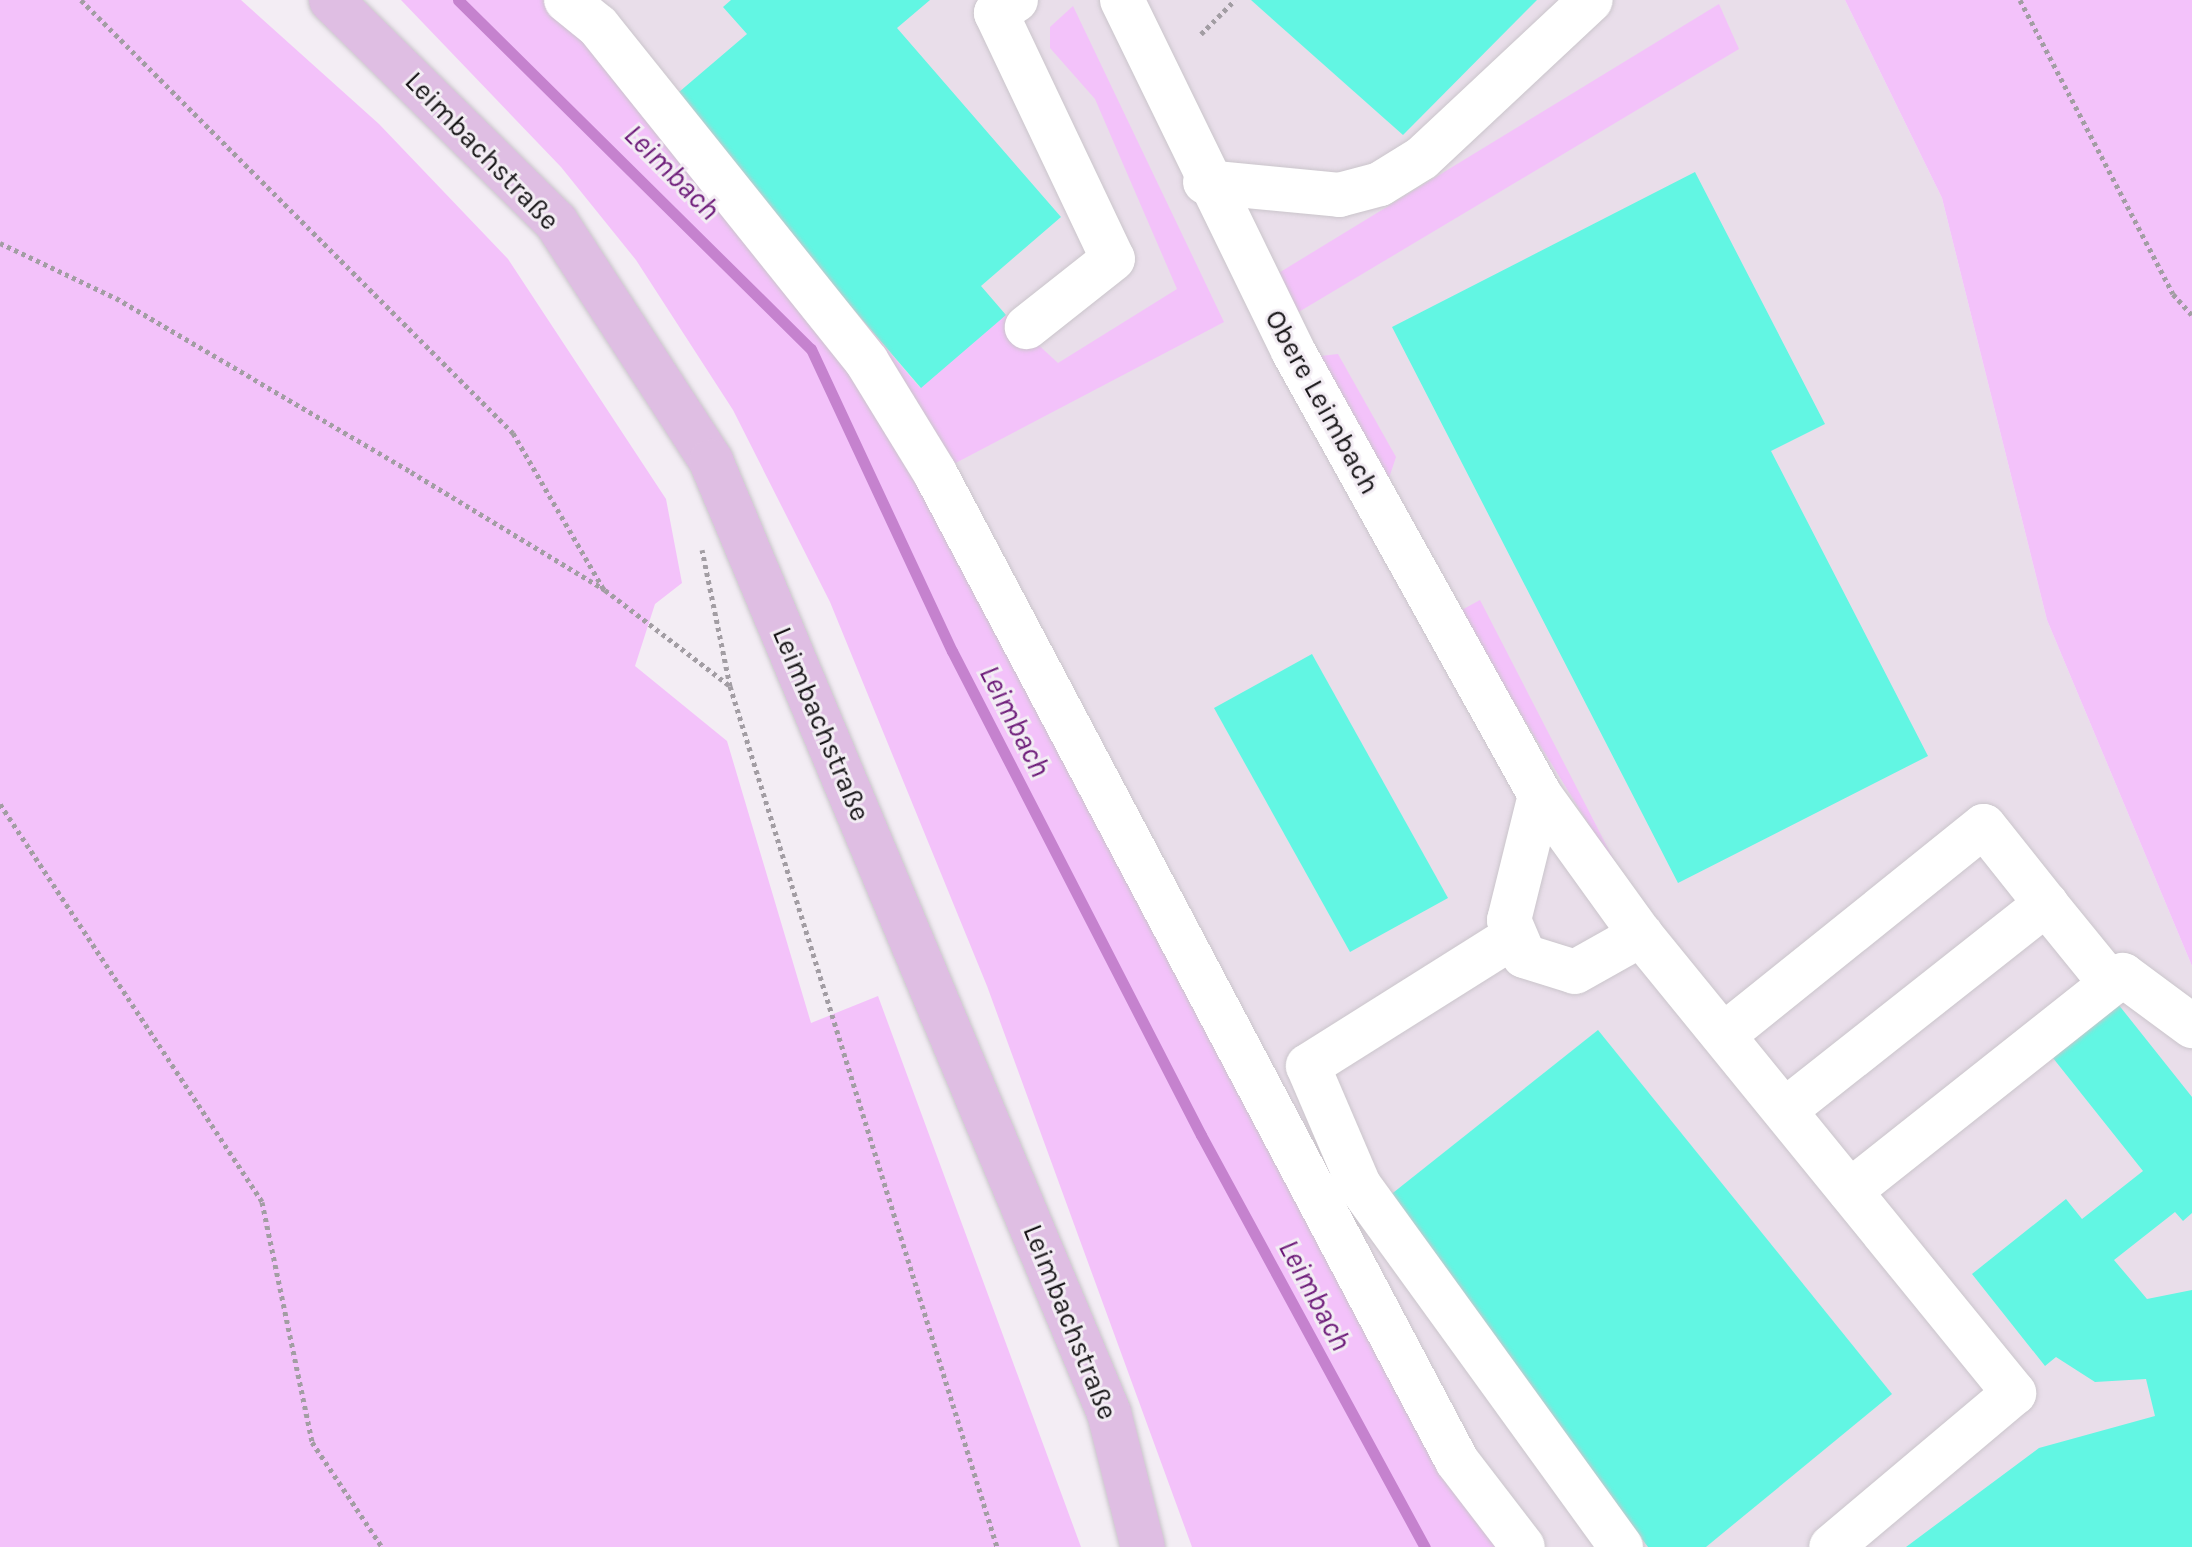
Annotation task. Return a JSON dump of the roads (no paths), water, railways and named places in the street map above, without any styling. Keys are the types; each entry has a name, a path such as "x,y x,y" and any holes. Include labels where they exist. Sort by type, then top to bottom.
{"main road":[{"name":"Leimbachstraße","path":"331,0 556,222 711,461 1109,1413 1143,1547"}],"street":[{"path":"566,0 598,26 875,374 935,473 1457,1461 1523,1547"},
{"path":"1016,0 996,13 1113,259 1027,327"},
{"name":"Obere Leimbach","path":"1122,0 1205,182 1540,795 1641,935 1725,1034 2014,1393 1831,1547"},
{"path":"1205,182 1339,195 1380,184 1422,158 1591,0"},
{"path":"1511,938 1520,859 1540,795"},
{"path":"1725,1034 1984,826 2111,984"},
{"path":"1785,1110 2046,904"},
{"path":"1511,938 1539,966 1575,972 1641,935"},
{"path":"1511,938 1308,1066 1359,1185 1621,1547"},
{"path":"1850,1191 2123,975 2192,1026"}],"waterway":[{"name":"Leimbach","path":"458,0 811,349 952,651 1201,1135 1425,1547"}]}
